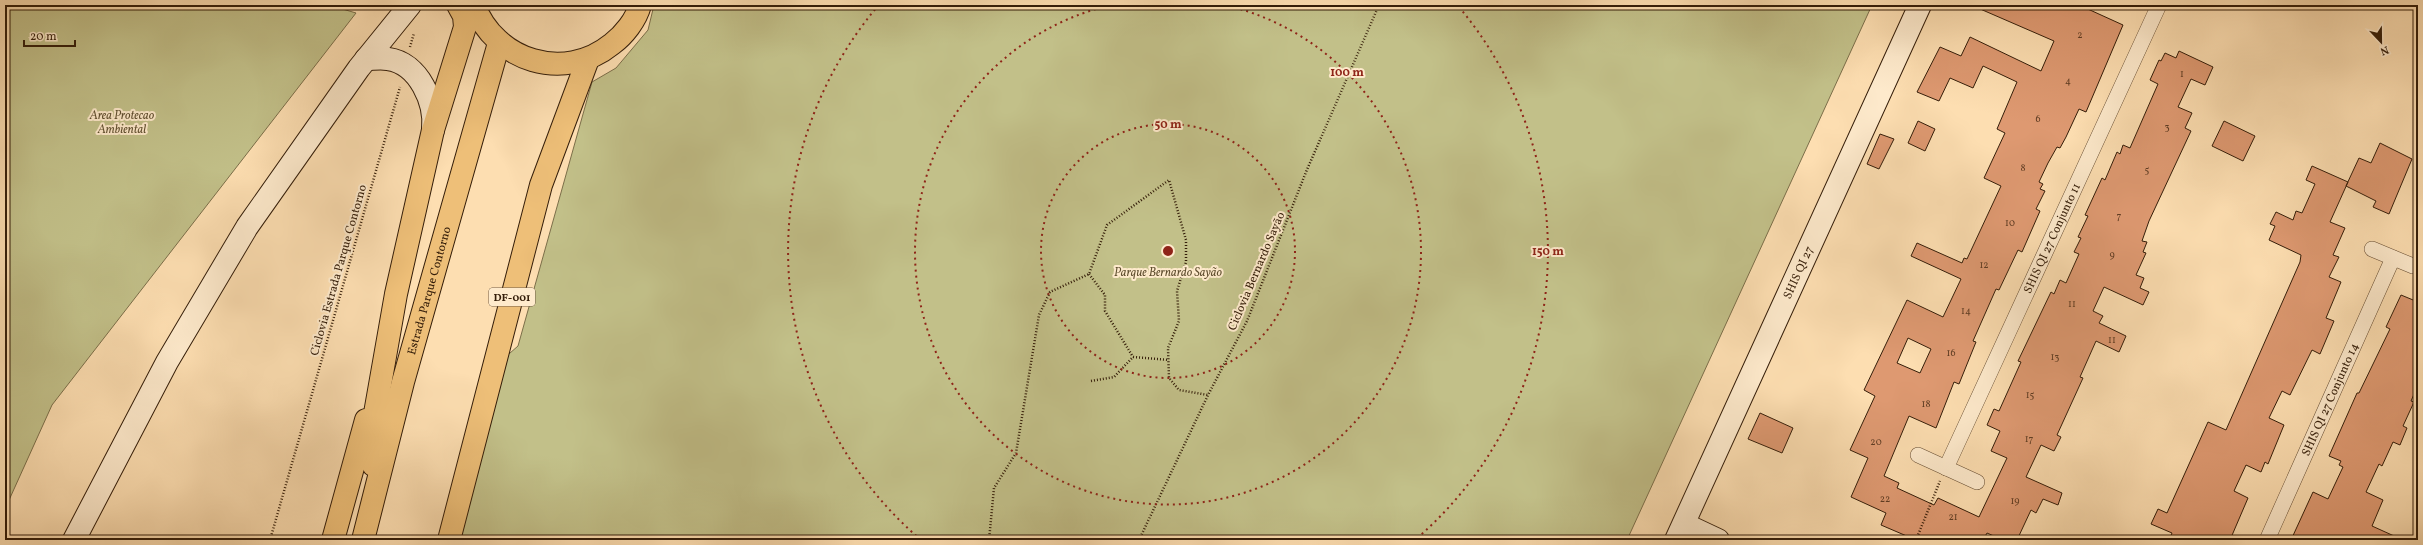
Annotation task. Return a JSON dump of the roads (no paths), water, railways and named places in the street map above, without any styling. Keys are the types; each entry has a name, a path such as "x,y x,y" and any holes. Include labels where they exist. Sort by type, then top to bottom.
{"main road":[{"path":"372,504 374,419 385,352 433,130 465,27 464,16 458,5"},
{"path":"474,5 483,25 499,43 526,59 557,65 588,59 604,51 619,39 630,25 640,5"},
{"name":"Estrada Parque Contorno","path":"363,540 403,382 499,43"},
{"name":"DF-001","path":"449,540 541,185 588,59"},
{"path":"333,540 385,352"}],"street":[{"path":"74,540 167,362 243,234 366,59 410,5"},
{"name":"SHIS QI 27","path":"1680,532 1920,5"},
{"name":"SHIS QI 27 Conjunto 11","path":"1946,468 2156,6"},
{"path":"366,59 389,59 406,67 419,79 430,97 433,130"},
{"path":"2372,249 2413,266"},
{"name":"SHIS QI 27 Conjunto 14","path":"2267,540 2393,258"},
{"path":"1918,455 1977,482"},
{"path":"1680,532 1718,540"}],"park label":[{"name":"Area Protecao Ambiental","path":"122,122"},
{"name":"Parque Bernardo Sayão","path":"1168,272"}]}
